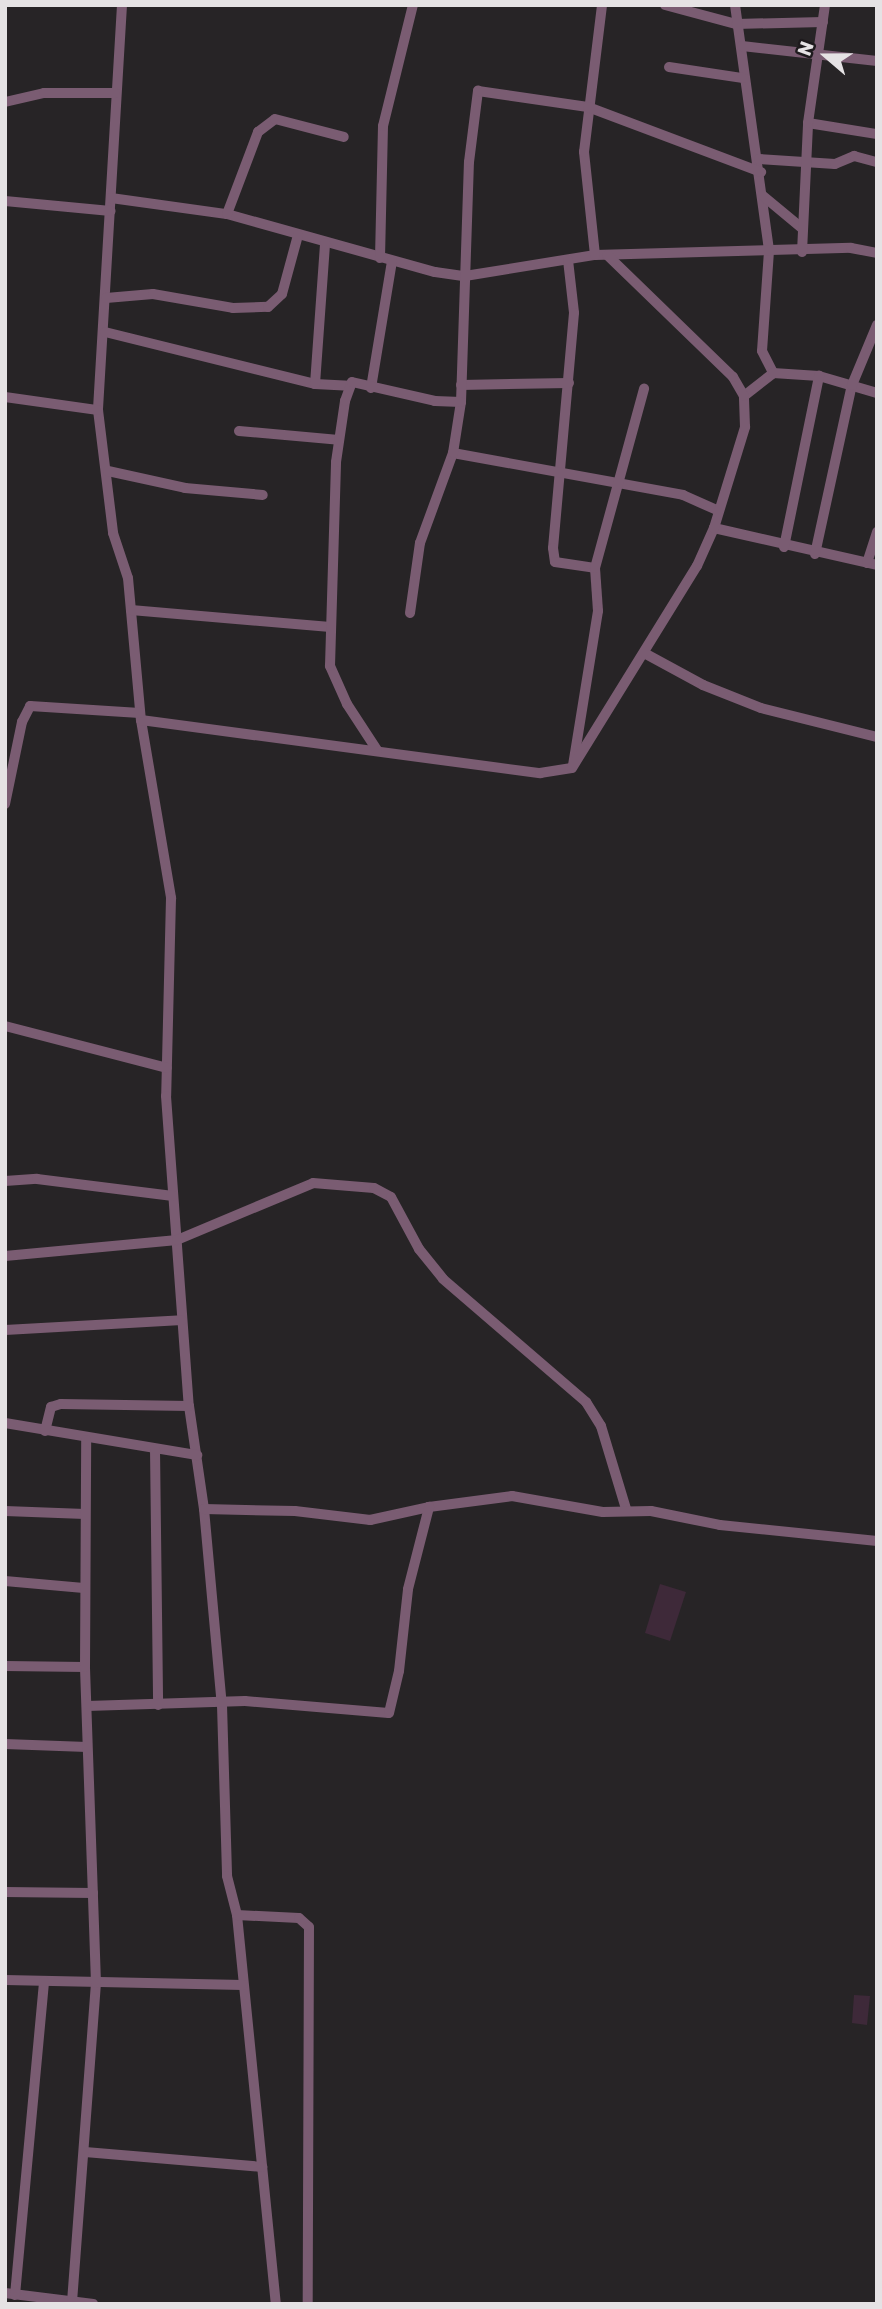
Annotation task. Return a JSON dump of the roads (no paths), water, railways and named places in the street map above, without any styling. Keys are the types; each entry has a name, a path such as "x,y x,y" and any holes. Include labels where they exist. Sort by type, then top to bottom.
{"street":[{"path":"122,5 105,332 97,410 108,471 113,533 128,578 141,716 171,898 167,1068 173,1196 189,1406 204,1509 222,1705 227,1876 237,1915 276,2304"},
{"path":"380,258 383,126 413,5"},
{"path":"594,255 585,193 588,107 602,5"},
{"path":"665,5 736,24 822,22"},
{"path":"735,5 736,24 742,46 743,78 761,172 769,251 761,332 762,351 773,373"},
{"path":"802,252 808,123 825,5"},
{"path":"742,46 816,58 877,61"},
{"path":"669,67 743,78"},
{"path":"410,613 420,543 453,453 461,402 465,276 478,91 588,107 761,172"},
{"path":"5,102 44,93 116,93"},
{"path":"226,214 258,132 275,120 344,137"},
{"path":"808,123 877,134"},
{"path":"759,159 835,164 854,156 876,159"},
{"path":"762,195 803,229"},
{"path":"111,198 226,214 380,258 465,276 594,255 802,252 851,248 877,253"},
{"path":"5,201 111,211"},
{"path":"106,298 153,294 233,307 268,307 282,295 298,235"},
{"path":"315,384 326,243"},
{"path":"5,804 22,722 30,706 141,716 540,773 572,768 646,654 714,528 717,510 745,427 744,396 723,365 607,255"},
{"path":"568,260 574,313 555,562 595,568"},
{"path":"371,388 392,261"},
{"path":"815,554 852,385 877,325"},
{"path":"105,332 315,384 371,388 461,402"},
{"path":"744,396 773,373 819,376 877,393"},
{"path":"784,547 819,376"},
{"path":"461,385 569,383"},
{"path":"349,386 339,440 330,666 337,686 377,750"},
{"path":"572,768 598,611 595,568 644,389"},
{"path":"5,397 97,410"},
{"path":"239,431 339,440"},
{"path":"453,453 682,495 717,510"},
{"path":"108,471 185,488 263,495"},
{"path":"714,528 784,547 872,564 877,532"},
{"path":"131,610 330,627"},
{"path":"646,654 761,708 877,737"},
{"path":"5,1026 167,1068"},
{"path":"5,1181 37,1179 173,1196"},
{"path":"5,1256 177,1240 313,1182 355,1183 391,1197 419,1249 443,1279 586,1402 604,1436 626,1509"},
{"path":"5,1330 183,1320"},
{"path":"45,1431 51,1407 61,1404 189,1406"},
{"path":"5,1423 86,1440 197,1455"},
{"path":"72,2302 96,1983 85,1667 86,1440"},
{"path":"155,1449 158,1705"},
{"path":"204,1509 295,1511 370,1520 429,1507 512,1496 603,1512 626,1509 720,1525 877,1541"},
{"path":"87,1706 222,1705 245,1701 389,1713 399,1671 408,1589 429,1507"},
{"path":"5,1511 85,1514"},
{"path":"5,1581 84,1588"},
{"path":"5,1666 85,1667"},
{"path":"5,1744 87,1747"},
{"path":"5,1892 93,1893"},
{"path":"237,1915 299,1918 309,1927 308,2304"},
{"path":"5,1980 243,1986"},
{"path":"44,1980 10,2294 93,2304"},
{"path":"85,2152 262,2167"}]}
